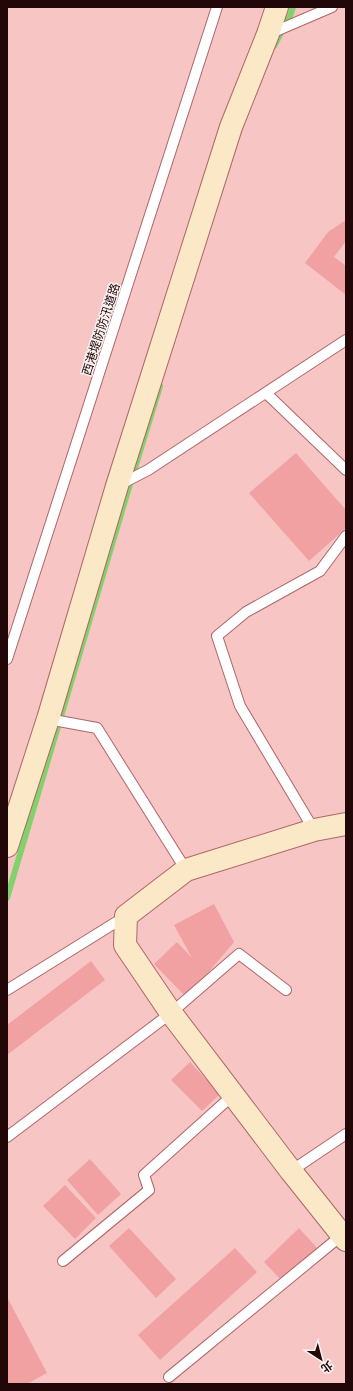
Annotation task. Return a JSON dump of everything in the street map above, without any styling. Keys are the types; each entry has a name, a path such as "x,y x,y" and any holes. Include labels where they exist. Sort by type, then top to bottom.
{"street":[{"path":"7,846 48,719 117,486 231,126 268,34 276,7"},
{"path":"344,1238 171,1013 125,944 126,916 186,870 314,830 346,824"}],"lane":[{"name":"西港堤防防汛道路","path":"7,658 217,7"},
{"path":"268,34 332,7"},
{"path":"117,486 148,470 346,340"},
{"path":"266,393 346,470"},
{"path":"314,830 240,706 216,636 246,612 320,572 346,536"},
{"path":"48,719 97,728 186,870"},
{"path":"7,990 126,916"},
{"path":"7,1137 171,1013 239,954 286,990"},
{"path":"63,1261 149,1190 144,1176 233,1095"},
{"path":"291,1170 346,1134"},
{"path":"170,1377 344,1238"}],"building":[{"path":"346,220 346,241 334,257 346,266 346,295 305,263 328,232"},
{"path":"296,453 346,510 346,528 309,561 249,493"},
{"path":"214,904 234,942 207,974 184,995 154,964 177,942 192,958 174,925"},
{"path":"91,961 105,980 7,1055 7,1025"},
{"path":"190,1062 220,1094 202,1111 171,1080"},
{"path":"90,1159 121,1194 98,1215 67,1180"},
{"path":"65,1185 96,1218 75,1239 43,1206"},
{"path":"129,1228 176,1279 156,1298 109,1246"},
{"path":"299,1228 318,1249 283,1282 264,1262"},
{"path":"235,1248 257,1272 160,1360 138,1335"},
{"path":"7,1297 47,1373 27,1384 7,1384"}],"waterway":[{"path":"274,46 290,16 293,7"},
{"path":"7,898 160,386"}]}
